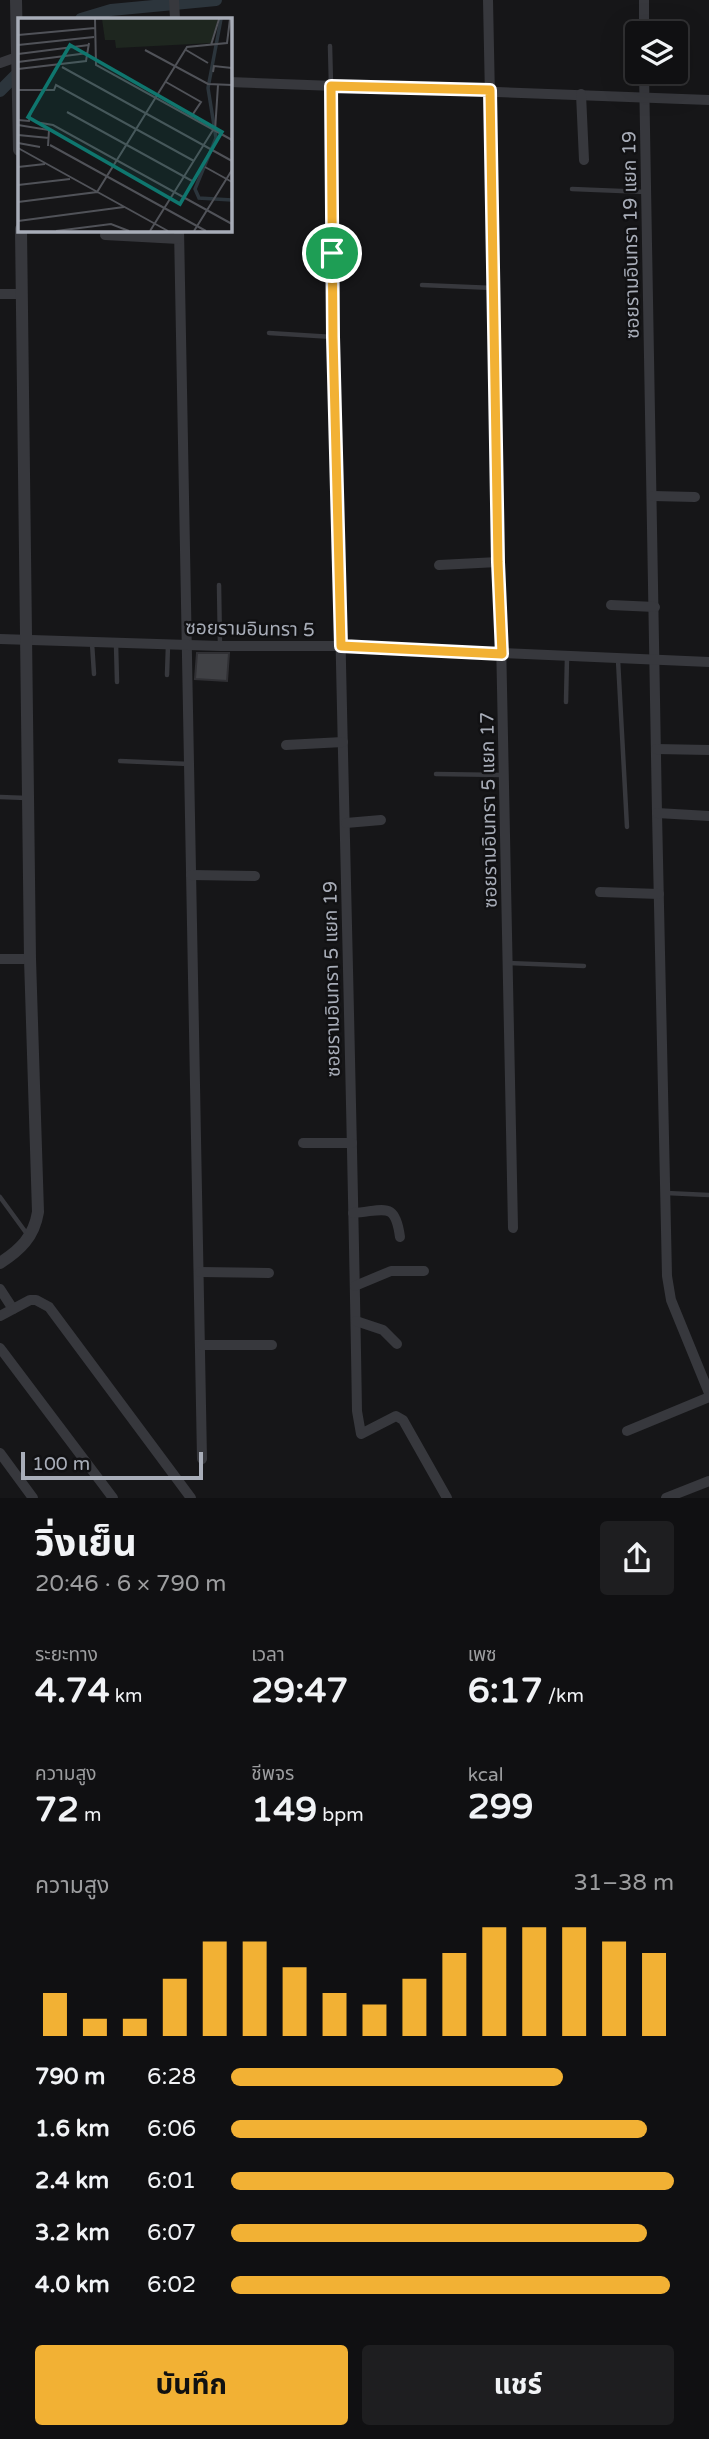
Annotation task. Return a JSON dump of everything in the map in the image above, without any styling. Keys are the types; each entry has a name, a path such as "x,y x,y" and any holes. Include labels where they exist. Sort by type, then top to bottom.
{"street":[{"path":"16,0 18,101"},
{"path":"174,0 175,18"},
{"name":"ซอยรามอินทรา 5 แยก 17","path":"488,0 513,1228"},
{"path":"643,0 644,21"},
{"path":"0,63 17,57"},
{"path":"231,82 709,100"},
{"name":"ซอยรามอินทรา 19 แยก 19","path":"644,84 667,1276 671,1300 709,1395"},
{"name":"ซอยรามอินทรา 5 แยก 19","path":"331,86 333,337 346,823 357,1411 361,1434 396,1416 403,1420 447,1497"},
{"path":"581,94 584,160"},
{"path":"0,1263 15,1253 29,1238 38,1212 24,641 21,231"},
{"path":"105,235 179,234 202,1459"},
{"path":"0,294 22,295"},
{"path":"653,496 695,497"},
{"path":"439,565 498,562"},
{"path":"611,605 655,607"},
{"name":"ซอยรามอินทรา 5","path":"0,639 220,646 341,646 709,662"},
{"path":"286,745 343,742"},
{"path":"656,749 709,750"},
{"path":"657,813 709,816"},
{"path":"346,823 381,820"},
{"path":"191,875 255,876"},
{"path":"600,892 659,894"},
{"path":"0,959 30,959"},
{"path":"303,1143 352,1143"},
{"path":"353,1213 394,1213 400,1237"},
{"path":"355,1286 391,1271 424,1270"},
{"path":"200,1272 269,1273"},
{"path":"0,1289 13,1309"},
{"path":"0,1316 30,1300 43,1302 49,1307 191,1497"},
{"path":"356,1321 383,1330 397,1344"},
{"path":"201,1345 272,1345"},
{"path":"0,1348 113,1497"},
{"path":"627,1431 709,1395"},
{"path":"0,1453 33,1497"},
{"path":"666,1497 709,1481"}],"lane":[{"path":"330,46 331,86"},
{"path":"572,189 647,192"},
{"path":"422,285 494,288"},
{"path":"269,333 333,337"},
{"path":"219,585 220,646"},
{"path":"92,643 94,674"},
{"path":"116,643 117,682"},
{"path":"167,675 168,644"},
{"path":"566,702 567,657"},
{"path":"618,659 627,827"},
{"path":"120,761 189,764"},
{"path":"436,774 504,775"},
{"path":"0,797 27,798"},
{"path":"508,963 584,966"},
{"path":"666,1193 709,1195"},
{"path":"0,1197 29,1238"}],"building":[{"path":"197,653 229,653 227,681 195,679"}],"waterway":[{"path":"84,18 111,10 216,0"},
{"path":"0,91 18,73"}],"route":[{"path":"331,86 490,90 502,654 341,646 332,253 331,86"}]}
